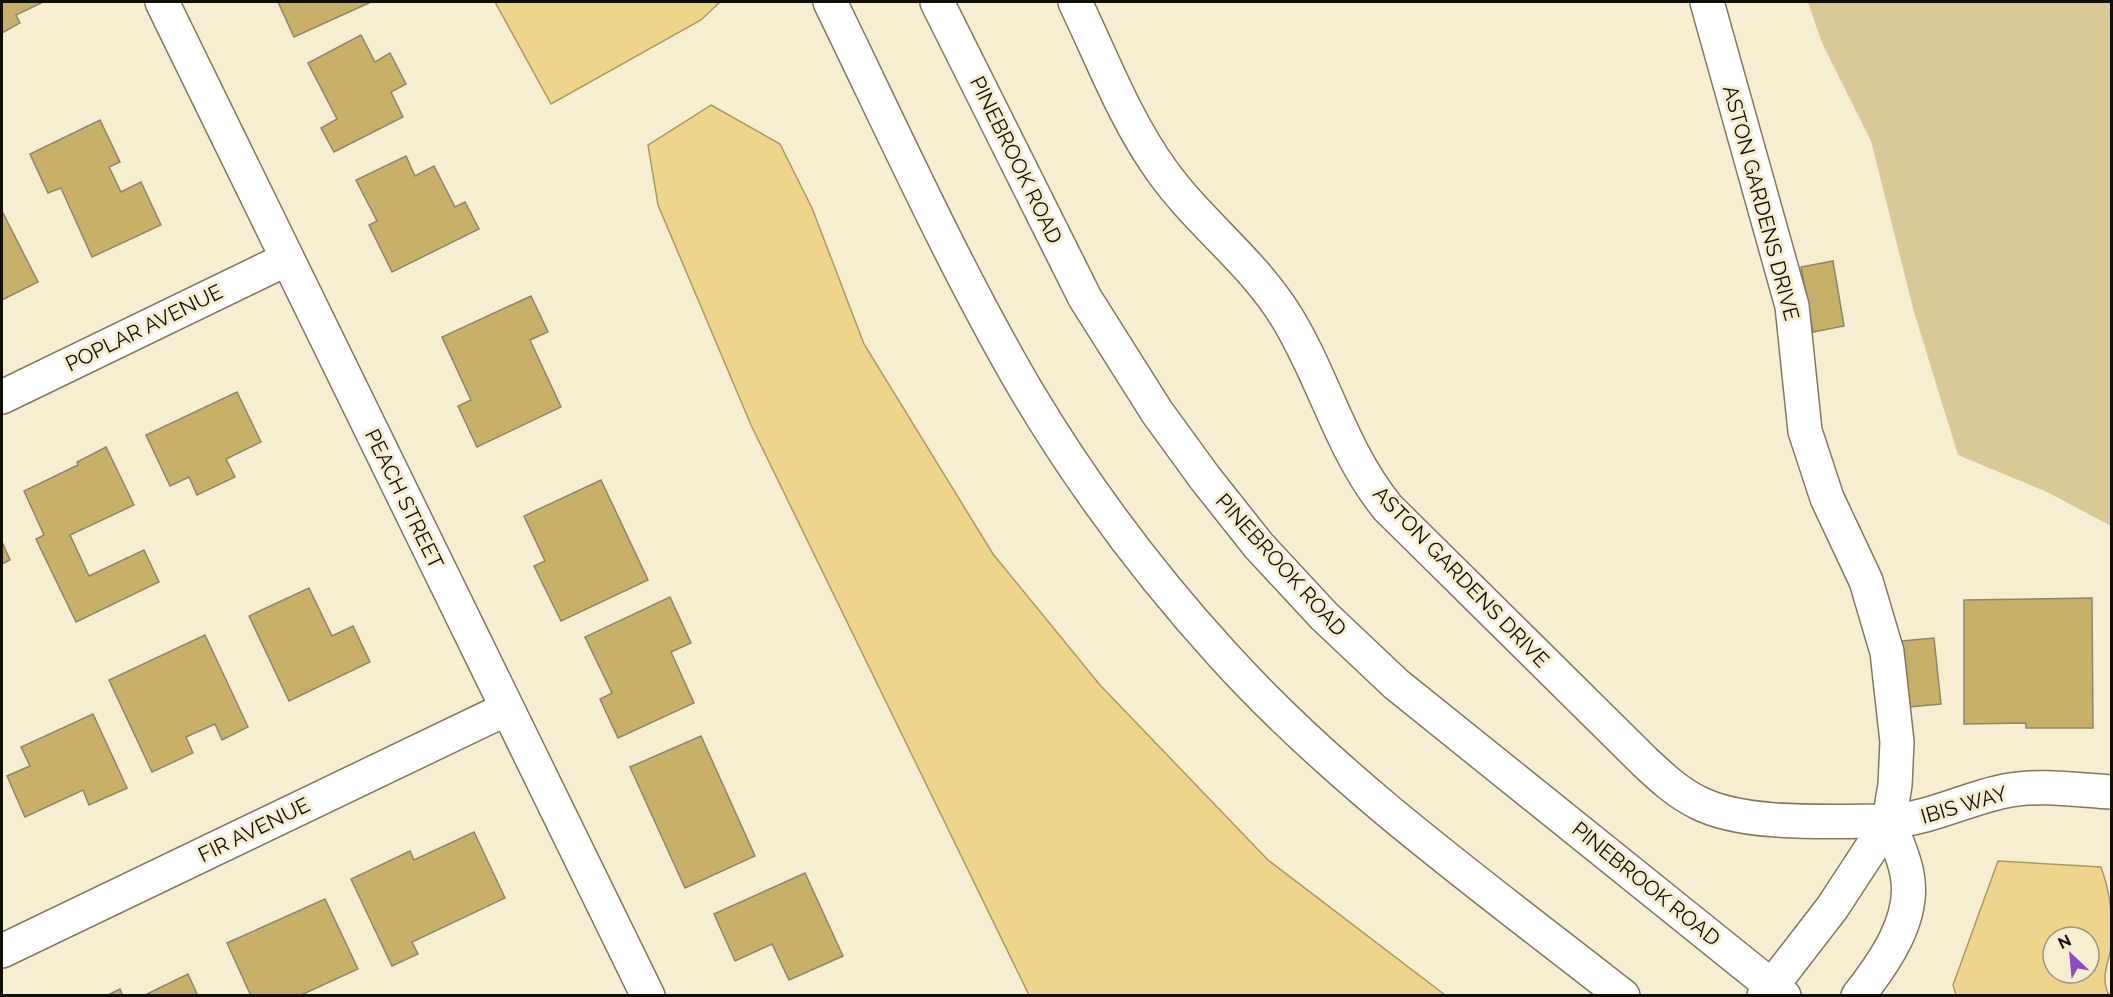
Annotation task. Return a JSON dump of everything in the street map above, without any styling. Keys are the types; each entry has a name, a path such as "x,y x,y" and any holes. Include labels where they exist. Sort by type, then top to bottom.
{"street":[{"name":"PEACH STREET","path":"162,2 648,996"},
{"path":"830,2 999,342 1067,454 1146,565 1224,656 1377,802 1623,996"},
{"name":"PINEBROOK ROAD","path":"937,2 1084,298 1157,412 1259,546 1323,616 1396,684 1774,992"},
{"name":"ASTON GARDENS DRIVE","path":"1075,2 1146,148 1181,197 1250,267 1285,314 1300,340 1358,465 1388,508 1670,785 1698,802 1728,813 1787,820 1889,822"},
{"name":"ASTON GARDENS DRIVE","path":"1707,2 1792,306 1806,431 1827,498 1866,581 1887,652 1897,742 1895,785 1889,822 1774,992"},
{"name":"POPLAR AVENUE","path":"2,397 287,259"},
{"name":"FIR AVENUE","path":"2,951 506,709"},
{"name":"IBIS WAY","path":"1889,822 1932,815 2007,791 2038,788 2112,792"},
{"name":"ASTON GARDENS DRIVE","path":"1858,996 1895,941 1908,897 1908,876 1889,822"}],"shaded area":[{"path":"495,2 720,2 701,20 551,104"},
{"path":"1808,2 2111,2 2111,526 2047,492 1958,455 1914,312 1871,141 1822,43"},
{"path":"711,105 780,144 812,208 864,344 993,554 1100,685 1268,860 1445,995 1029,995 751,425 658,205 648,145"},
{"path":"1998,861 2101,867 2109,894 2112,921 2112,941 2105,975 2109,995 1956,995 1953,985"}],"building":[{"path":"2,2 43,2 16,15 20,23 2,33"},
{"path":"278,2 371,2 294,37"},
{"path":"361,35 375,62 390,53 406,84 391,92 403,117 334,152 321,128 337,119 308,63"},
{"path":"100,120 120,162 109,167 121,192 141,182 161,225 92,257 61,188 48,193 30,154"},
{"path":"406,156 415,176 434,166 455,207 465,202 479,229 392,272 369,225 377,221 356,180"},
{"path":"2,211 38,282 2,300"},
{"path":"1833,261 1844,326 1813,332 1801,267"},
{"path":"531,296 548,332 530,340 561,407 477,447 458,406 471,400 442,337"},
{"path":"237,392 261,442 226,459 235,477 197,495 189,477 170,486 146,435"},
{"path":"106,447 134,505 70,535 89,576 144,550 159,582 76,622 36,539 44,535 24,491 78,465 77,462"},
{"path":"601,480 648,580 561,621 534,566 545,561 524,516"},
{"path":"2,542 10,560 2,564"},
{"path":"309,588 332,636 353,626 370,662 289,701 249,616"},
{"path":"670,597 691,643 671,652 694,703 618,738 600,699 612,693 585,637"},
{"path":"2092,598 2093,728 2026,728 2026,723 1964,724 1964,600"},
{"path":"205,635 248,727 222,740 215,724 186,737 193,753 152,772 109,680"},
{"path":"1934,638 1941,704 1909,707 1902,641"},
{"path":"93,714 127,788 89,805 83,790 25,817 7,776 30,766 21,747"},
{"path":"701,736 755,856 685,888 630,767"},
{"path":"474,832 505,898 412,942 418,954 392,966 351,879 410,851 414,860"},
{"path":"805,873 843,956 789,980 772,944 735,961 714,914"},
{"path":"325,899 358,969 299,996 251,996 227,943"},
{"path":"188,974 198,996 143,996"},
{"path":"120,989 123,996 106,996"}]}
